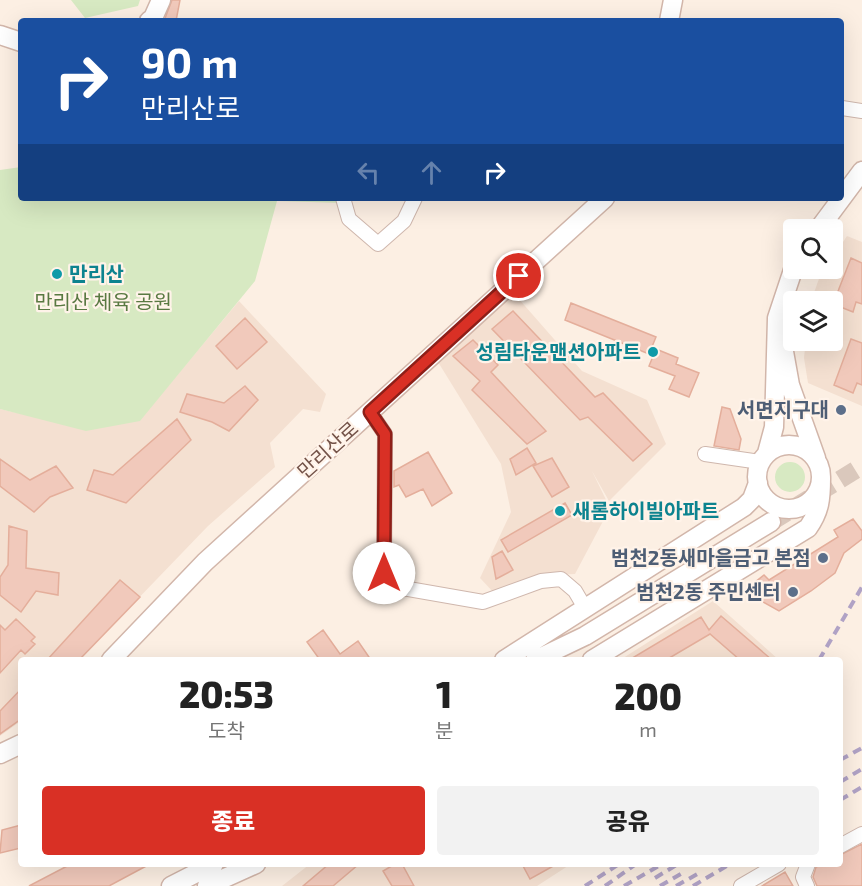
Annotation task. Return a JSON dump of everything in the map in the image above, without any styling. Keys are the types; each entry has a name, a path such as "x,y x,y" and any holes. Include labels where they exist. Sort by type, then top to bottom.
{"main road":[{"path":"153,18 161,0"},
{"path":"670,18 673,0"},
{"path":"0,35 18,41"},
{"path":"844,195 862,171"},
{"name":"만리산로","path":"114,657 205,562 602,201"},
{"path":"826,219 840,201"},
{"path":"509,657 744,507 752,499 774,426 777,318 790,279"},
{"path":"597,657 808,528 817,516 821,501 821,478 790,385 777,318"},
{"path":"764,457 787,444 798,446 816,458"},
{"path":"758,483 768,501 787,509 806,504 819,489 821,478"},
{"path":"541,657 585,636 771,522"},
{"path":"560,657 585,636"},
{"path":"0,754 18,745"},
{"path":"171,886 204,871 234,867"}],"street":[{"path":"844,108 862,111"},
{"path":"344,201 349,219 378,244 404,221 414,201"},
{"path":"370,412 385,434 384,573 397,587 483,602 541,581 561,579 575,591 585,608"},
{"path":"705,454 764,457"},
{"path":"843,844 862,834"},
{"path":"741,886 774,867"},
{"path":"807,867 803,876 807,886"}],"shaded area":[{"path":"847,236 862,242 862,406 808,383 804,358 805,351 843,351 843,291 815,291 819,279 843,279 843,242"},
{"path":"518,298 582,371 647,400 666,444 609,501 592,471 610,508 575,574 547,575 495,594 480,578 511,512 501,464 438,362 440,355 506,301"},
{"path":"239,301 326,394 320,412 303,409 270,443 275,467 208,526 82,657 18,657 18,723 0,736 0,409 17,413 139,421"},
{"path":"713,601 776,657 625,657"},
{"path":"306,867 566,867 537,886 282,886"}],"green space":[{"path":"71,0 140,0 138,6 85,18"},
{"name":"만리산 체육 공원","path":"18,167 18,201 277,201 255,281 140,421 86,431 0,409 0,170"},
{"name":"만리산 체육 공원","path":"277,201 349,201 344,203"},
{"path":"790,462 801,466 805,477 801,488 790,492 779,488 775,477 779,466"}],"building":[{"path":"172,0 180,0 177,18 165,18"},
{"path":"851,258 862,263 862,304 856,302 853,312 843,308 843,291 838,291"},
{"name":"성림타운맨션아파트","path":"571,303 656,337 649,354 565,320"},
{"path":"513,311 595,397 603,393 652,444 633,461 588,417 580,420 492,329"},
{"path":"245,318 267,342 237,369 216,346"},
{"path":"851,339 862,343 862,385 857,383 853,393 834,385"},
{"path":"473,340 498,365 491,372 546,431 527,444 472,390 480,381 453,356"},
{"path":"656,349 678,358 676,364 699,373 689,397 669,389 675,376 649,366"},
{"path":"245,386 258,400 229,431 212,422 180,412 187,394 224,403"},
{"path":"722,407 730,409 741,439 739,450 714,446"},
{"path":"177,419 191,440 126,503 87,490 94,470 113,475"},
{"path":"527,448 536,463 516,475 510,459"},
{"path":"428,452 452,493 432,506 423,489 406,497 399,485 394,487 394,471"},
{"path":"552,458 569,487 552,497 533,466"},
{"path":"0,459 30,480 56,466 73,488 50,497 34,512 0,486"},
{"path":"565,503 572,515 508,552 501,540"},
{"path":"853,519 862,531 862,539 844,553 835,573 811,591 779,611 744,591 764,575 769,580 838,537 834,530"},
{"path":"9,526 27,531 26,568 59,573 58,595 36,591 21,612 0,595 0,577 8,565"},
{"path":"502,551 513,570 496,579 492,557"},
{"path":"120,580 140,597 82,657 50,657"},
{"path":"721,616 769,657 737,657 710,634 671,657 634,657 701,617 709,630"},
{"path":"16,619 35,637 31,641 35,644 25,654 21,650 0,673 0,625 5,630"},
{"path":"323,630 340,654 358,641 369,657 318,657 307,642"},
{"path":"18,692 18,721 0,734 0,711"},
{"path":"18,826 18,849 0,853 2,830"},
{"path":"862,844 862,886 817,886 813,877 816,867 843,867 843,854"},
{"path":"65,867 144,867 109,886 29,886"},
{"path":"325,867 355,867 333,886 303,886"},
{"path":"390,867 404,867 414,886 392,886 383,871"},
{"path":"524,867 552,867 530,879"},
{"path":"785,872 793,886 762,886"}],"tunnel":[{"path":"771,522 862,466"}],"railway":[{"path":"821,657 862,587"},
{"path":"843,758 862,748"},
{"path":"843,780 862,769"},
{"path":"843,798 862,787"},
{"path":"585,886 614,867"},
{"path":"605,886 632,867"},
{"path":"624,886 657,867"},
{"path":"655,878 673,867"},
{"path":"693,886 725,867"},
{"path":"660,886 684,872"},
{"path":"676,886 701,872"}],"place":[{"name":"만리산","path":"57,274"},
{"name":"성림타운맨션아파트","path":"653,352"},
{"name":"서면지구대","path":"841,410"},
{"name":"새롬하이빌아파트","path":"560,511"},
{"name":"범천2동새마을금고 본점","path":"823,558"},
{"name":"범천2동 주민센터","path":"793,592"}],"route":[{"path":"384,573 385,434 370,412 519,276"}]}
